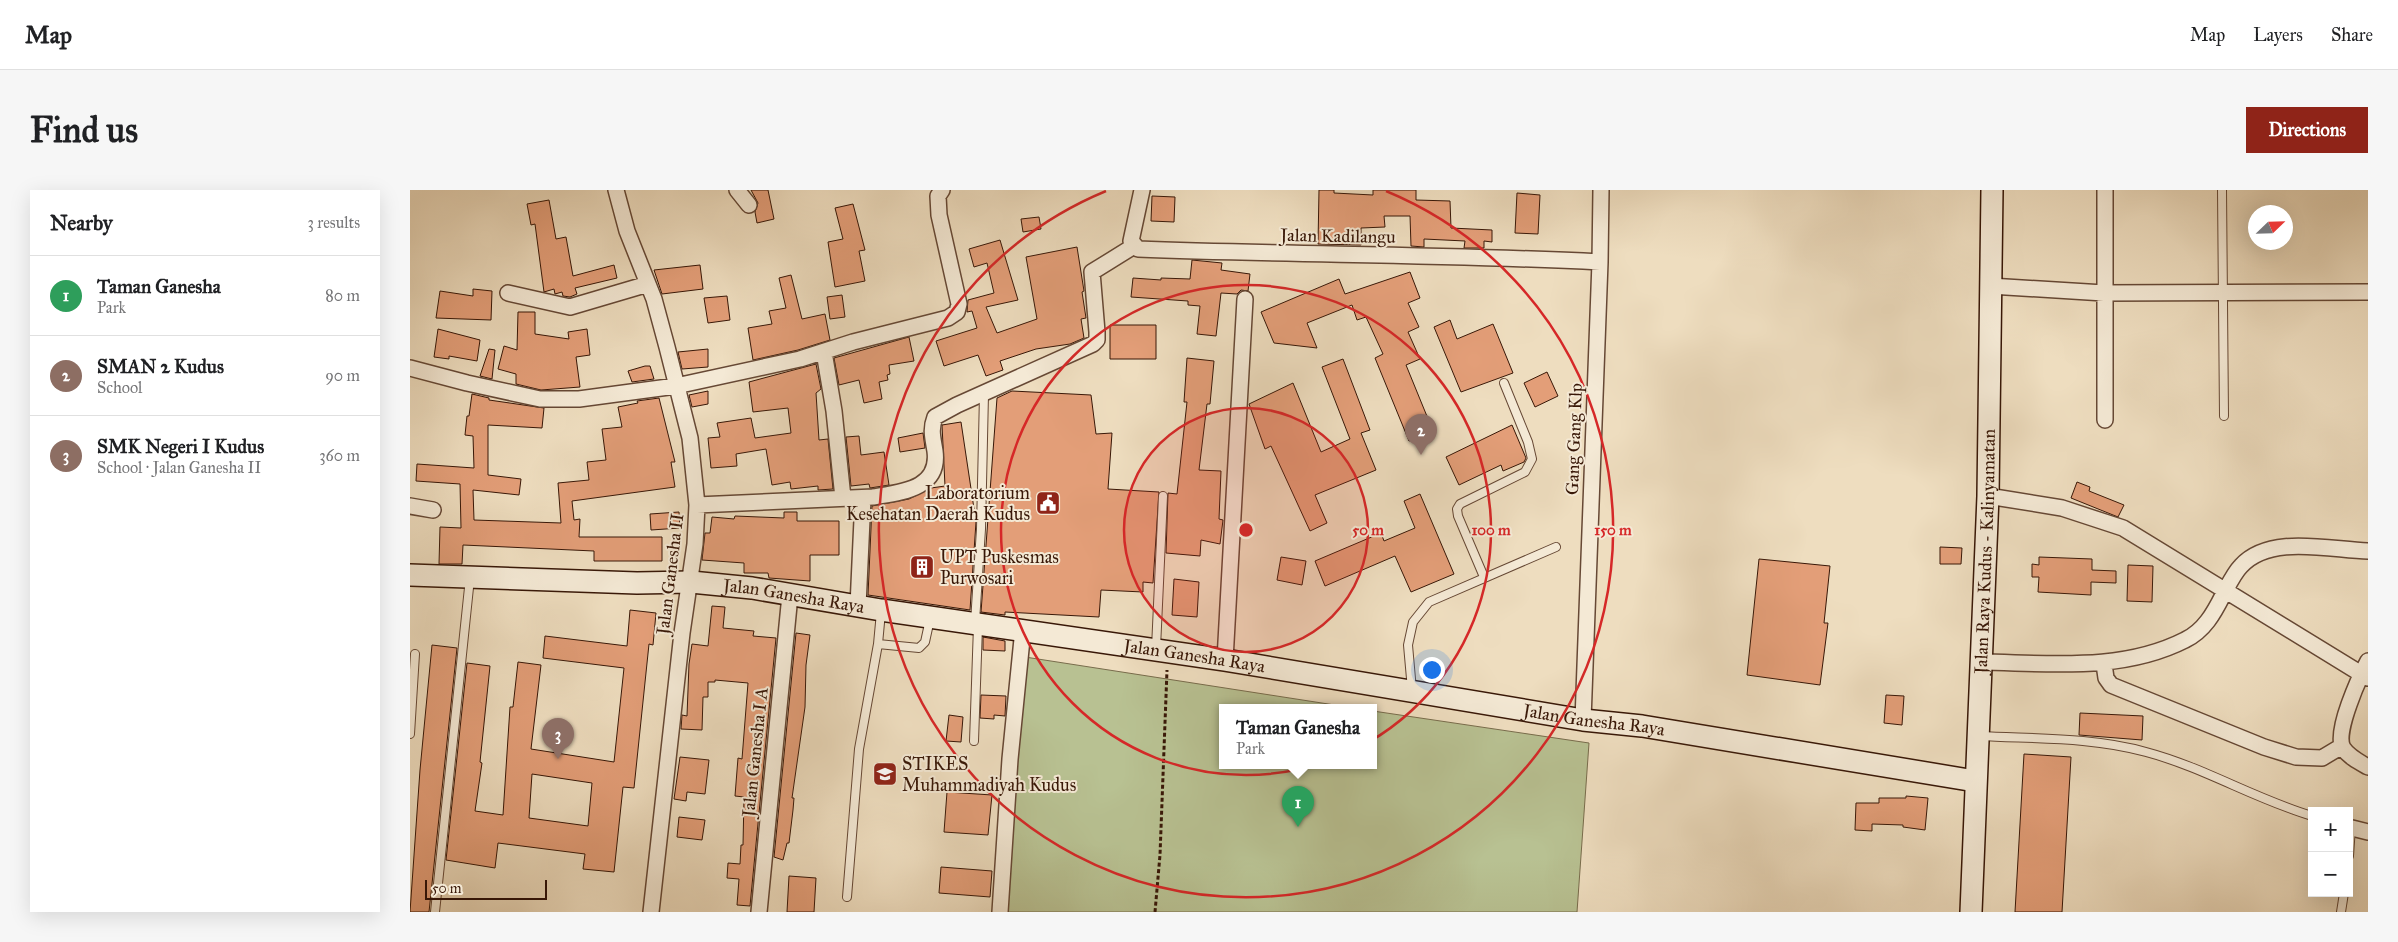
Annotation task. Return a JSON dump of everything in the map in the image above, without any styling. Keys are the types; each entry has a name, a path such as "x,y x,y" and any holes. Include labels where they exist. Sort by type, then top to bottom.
{"street":[{"name":"Jalan Ganesha II","path":"616,190 627,231 657,309 690,438 697,505 690,582 682,633 651,912"},
{"path":"737,190 749,205"},
{"path":"410,368 540,399 579,399 676,386 824,352 893,331 948,318 957,312 959,304 939,215 938,196 942,190"},
{"path":"697,505 864,498 913,488 930,478 934,472 935,464 932,435 936,417 957,405 1093,344 1097,340 1092,272 1134,246 1131,241 1142,190"},
{"name":"Gang Gang Klp","path":"1583,720 1601,190"},
{"name":"Jalan Raya Kudus - Kalinyamatan","path":"1971,912 1988,496 1992,190"},
{"path":"2105,190 2105,420"},
{"name":"Jalan Kadilangu","path":"1134,246 1138,249 1249,254 1507,257 1600,262"},
{"path":"508,293 570,307 648,284"},
{"path":"1990,286 2104,293 2368,292"},
{"path":"1225,660 1245,299"},
{"path":"824,352 834,411 843,498"},
{"path":"1988,496 2062,508 2123,528 2168,554 2225,592 2366,671 2345,717 2341,734 2342,746 2352,757 2368,767"},
{"path":"858,606 864,498"},
{"path":"410,506 433,510"},
{"path":"1981,662 2104,664 2157,652 2187,640 2207,622 2241,566 2266,550 2289,545 2368,551"},
{"name":"Jalan Ganesha Raya","path":"410,575 690,582 752,588 881,610 1023,629 1225,660 1583,720 1642,726 1975,781"},
{"name":"Jalan Ganesha I A","path":"759,912 790,595"},
{"path":"1000,912 1010,758 1023,629"},
{"path":"2104,664 2106,678 2111,685 2264,746 2296,757 2322,758 2342,746"},
{"path":"2353,828 2368,832"}],"lane":[{"path":"2222,190 2224,416"},
{"path":"1484,577 1458,516 1457,508 1460,504 1473,497 1525,472 1532,459 1528,442 1504,383"},
{"path":"974,741 984,394"},
{"path":"1162,651 1163,496"},
{"path":"1412,690 1408,645 1413,622 1429,602 1556,546"},
{"path":"435,912 470,578"},
{"path":"847,898 860,749 878,644 881,610"},
{"path":"878,644 919,648 925,642 930,617"},
{"path":"410,734 415,654"},
{"path":"1978,736 2111,744 2137,750 2185,764 2236,787 2308,814"},
{"path":"2341,912 2343,897"}],"path":[{"path":"1155,912 1160,855 1162,651"}],"green space":[{"path":"1025,657 1328,704 1219,704 1219,769 1377,769 1377,712 1589,743 1577,912 1007,912"}],"building":[{"path":"751,190 768,190 774,219 757,223 755,212 758,203"},
{"path":"1319,190 1334,190 1334,193 1373,195 1373,190 1416,190 1416,200 1450,201 1451,228 1492,230 1492,242 1484,241 1484,248 1464,248 1465,241 1424,239 1424,247 1411,246 1410,216 1384,216 1385,227 1361,228 1361,245 1318,244"},
{"path":"1517,193 1540,195 1538,234 1515,233"},
{"path":"1152,196 1175,197 1174,222 1151,221"},
{"path":"549,200 556,239 566,237 573,276 614,265 617,278 575,288 577,294 570,297 563,296 562,292 555,294 554,289 544,292 535,224 531,225 527,204"},
{"path":"853,204 865,250 859,251 865,281 835,287 828,242 843,239 835,208"},
{"path":"1039,217 1041,229 1023,232 1021,219"},
{"path":"1000,240 1018,300 986,307 997,333 1037,319 1026,257 1077,247 1084,291 1082,292 1086,318 1081,319 1084,338 1070,344 1036,349 1000,361 1003,370 986,376 978,355 944,366 936,341 977,328 972,311 967,312 968,300 994,293 987,263 974,267 969,249"},
{"path":"1192,260 1222,263 1221,270 1250,274 1248,291 1241,290 1237,294 1221,293 1216,336 1197,334 1200,306 1188,305 1188,301 1131,297 1133,278 1161,280 1161,278 1190,279"},
{"path":"700,265 703,289 662,294 654,270"},
{"path":"1410,272 1420,298 1408,303 1419,327 1408,332 1420,359 1406,365 1433,431 1409,441 1375,358 1383,354 1366,317 1357,320 1352,305 1307,323 1317,348 1274,343 1261,312 1339,279 1345,294"},
{"path":"791,275 802,319 825,314 830,340 798,350 753,360 748,328 772,324 769,311 786,308 779,278"},
{"path":"473,289 492,291 491,320 436,318 440,291 473,296"},
{"path":"842,295 845,317 830,319 827,297"},
{"path":"727,296 730,320 708,323 704,298"},
{"path":"518,312 535,312 535,334 569,339 568,332 587,329 590,355 576,357 580,387 541,390 516,384 516,374 498,369 504,346 517,350"},
{"path":"1450,320 1457,339 1493,324 1513,373 1461,392 1434,327"},
{"path":"1110,325 1156,325 1156,359 1110,359"},
{"path":"438,329 480,340 477,361 449,356 449,359 434,357"},
{"path":"909,337 914,361 889,365 890,374 887,375 888,380 879,382 882,399 864,403 859,380 839,385 834,358"},
{"path":"489,349 495,350 492,379 480,376"},
{"path":"708,349 708,367 682,369 678,352"},
{"path":"1187,358 1214,361 1210,404 1207,404 1199,470 1221,471 1219,519 1223,520 1220,544 1201,540 1200,556 1166,553 1168,493 1177,494 1187,402 1184,402"},
{"path":"1343,359 1370,430 1361,433 1376,470 1315,495 1327,523 1310,531 1271,446 1265,449 1249,404 1293,383 1321,452 1350,439 1322,367"},
{"path":"816,364 821,389 816,393 819,440 828,439 833,489 818,490 818,486 791,489 790,482 772,485 766,449 736,454 737,466 711,468 708,438 720,437 717,423 751,418 755,438 791,433 788,408 753,412 749,382"},
{"path":"650,366 654,379 632,382 628,371"},
{"path":"1547,372 1558,396 1535,407 1524,383"},
{"path":"708,391 708,404 692,407 689,395"},
{"name":"Laboratorium Kesehatan Daerah Kudus","path":"1012,391 1091,395 1096,434 1112,433 1108,489 1159,492 1153,583 1143,582 1143,592 1101,590 1099,617 1005,612 1005,615 981,612 997,398"},
{"path":"472,394 489,398 489,400 544,408 542,428 488,425 488,475 521,479 519,495 473,490 474,520 561,523 558,483 589,480 587,462 606,460 602,429 622,427 618,407 638,403 637,401 659,398 675,462 671,462 675,487 572,501 574,520 580,519 579,537 662,537 662,561 594,561 594,551 463,545 462,564 439,564 440,527 461,528 460,484 416,481 417,464 474,468 473,436 465,435"},
{"name":"UPT Puskesmas Purwosari","path":"961,422 976,522 970,610 868,595 872,506 909,499 931,488 945,486 942,425"},
{"path":"1512,425 1526,458 1524,462 1503,471 1501,465 1459,485 1446,457"},
{"path":"923,433 925,448 900,452 898,438"},
{"path":"859,436 861,455 884,452 889,485 870,488 869,484 851,486 846,437"},
{"path":"2077,482 2090,487 2089,491 2124,505 2118,517 2071,498"},
{"path":"1420,494 1454,574 1411,592 1395,556 1325,586 1315,561 1381,533 1384,541 1415,528 1404,501"},
{"path":"679,512 680,528 651,530 650,514"},
{"path":"784,512 797,512 797,521 839,521 839,555 810,555 810,581 769,578 768,573 744,573 744,563 702,560 705,533 710,533 712,517 734,519 735,516 784,518"},
{"path":"1940,547 1962,548 1961,564 1940,564"},
{"path":"1281,557 1306,561 1302,585 1277,580"},
{"path":"2039,557 2092,559 2092,570 2116,571 2116,583 2091,582 2091,595 2038,592 2039,577 2032,577 2032,564 2039,565"},
{"path":"1759,559 1830,566 1824,623 1828,623 1820,685 1747,675"},
{"path":"2128,565 2153,566 2152,602 2127,601"},
{"path":"1174,579 1199,582 1197,617 1172,615"},
{"path":"712,606 725,607 723,628 754,631 753,636 776,638 750,906 737,905 739,879 727,878 728,863 740,864 741,845 743,845 744,797 735,796 738,758 742,759 748,683 715,680 715,682 708,682 708,697 703,697 702,730 681,729 682,715 687,716 689,664 692,644 708,646"},
{"path":"630,610 656,613 653,645 649,644 634,788 623,787 614,872 583,869 585,854 498,843 495,868 446,860 467,663 490,666 480,762 482,763 475,811 503,815 510,707 513,707 518,662 541,665 531,749 614,762 624,668 543,658 545,636 627,646","holes":["532,774 592,783 588,826 529,818"]},
{"path":"796,633 810,635 806,665 805,707 792,798 794,798 793,810 789,843 787,843 783,860 774,857"},
{"path":"983,637 1005,641 1005,651 983,650"},
{"path":"432,645 457,648 429,912 410,912 420,770"},
{"path":"981,695 1006,696 1005,716 994,715 994,719 980,718"},
{"path":"1886,695 1904,696 1902,725 1884,723"},
{"path":"2080,713 2143,716 2142,740 2079,735"},
{"path":"949,715 963,717 961,742 946,741"},
{"path":"2024,754 2071,757 2062,912 2015,912"},
{"path":"680,757 709,760 705,794 687,792 686,801 674,799"},
{"path":"947,792 992,795 988,835 944,832"},
{"path":"1906,796 1928,798 1925,830 1903,827 1903,825 1872,824 1872,831 1855,830 1856,803 1879,803 1879,798 1906,798"},
{"path":"679,817 705,820 702,840 677,837"},
{"path":"941,867 992,871 990,897 939,893"},
{"path":"789,876 816,878 814,912 787,912"}],"place":[{"name":"SMAN 2 Kudus","path":"1421,455"},
{"name":"Laboratorium Kesehatan Daerah Kudus","path":"1048,503"},
{"name":"UPT Puskesmas Purwosari","path":"922,567"},
{"name":"SMK Negeri I Kudus","path":"558,759"},
{"name":"STIKES Muhammadiyah Kudus","path":"885,774"},
{"name":"Taman Ganesha","path":"1298,827"}]}
